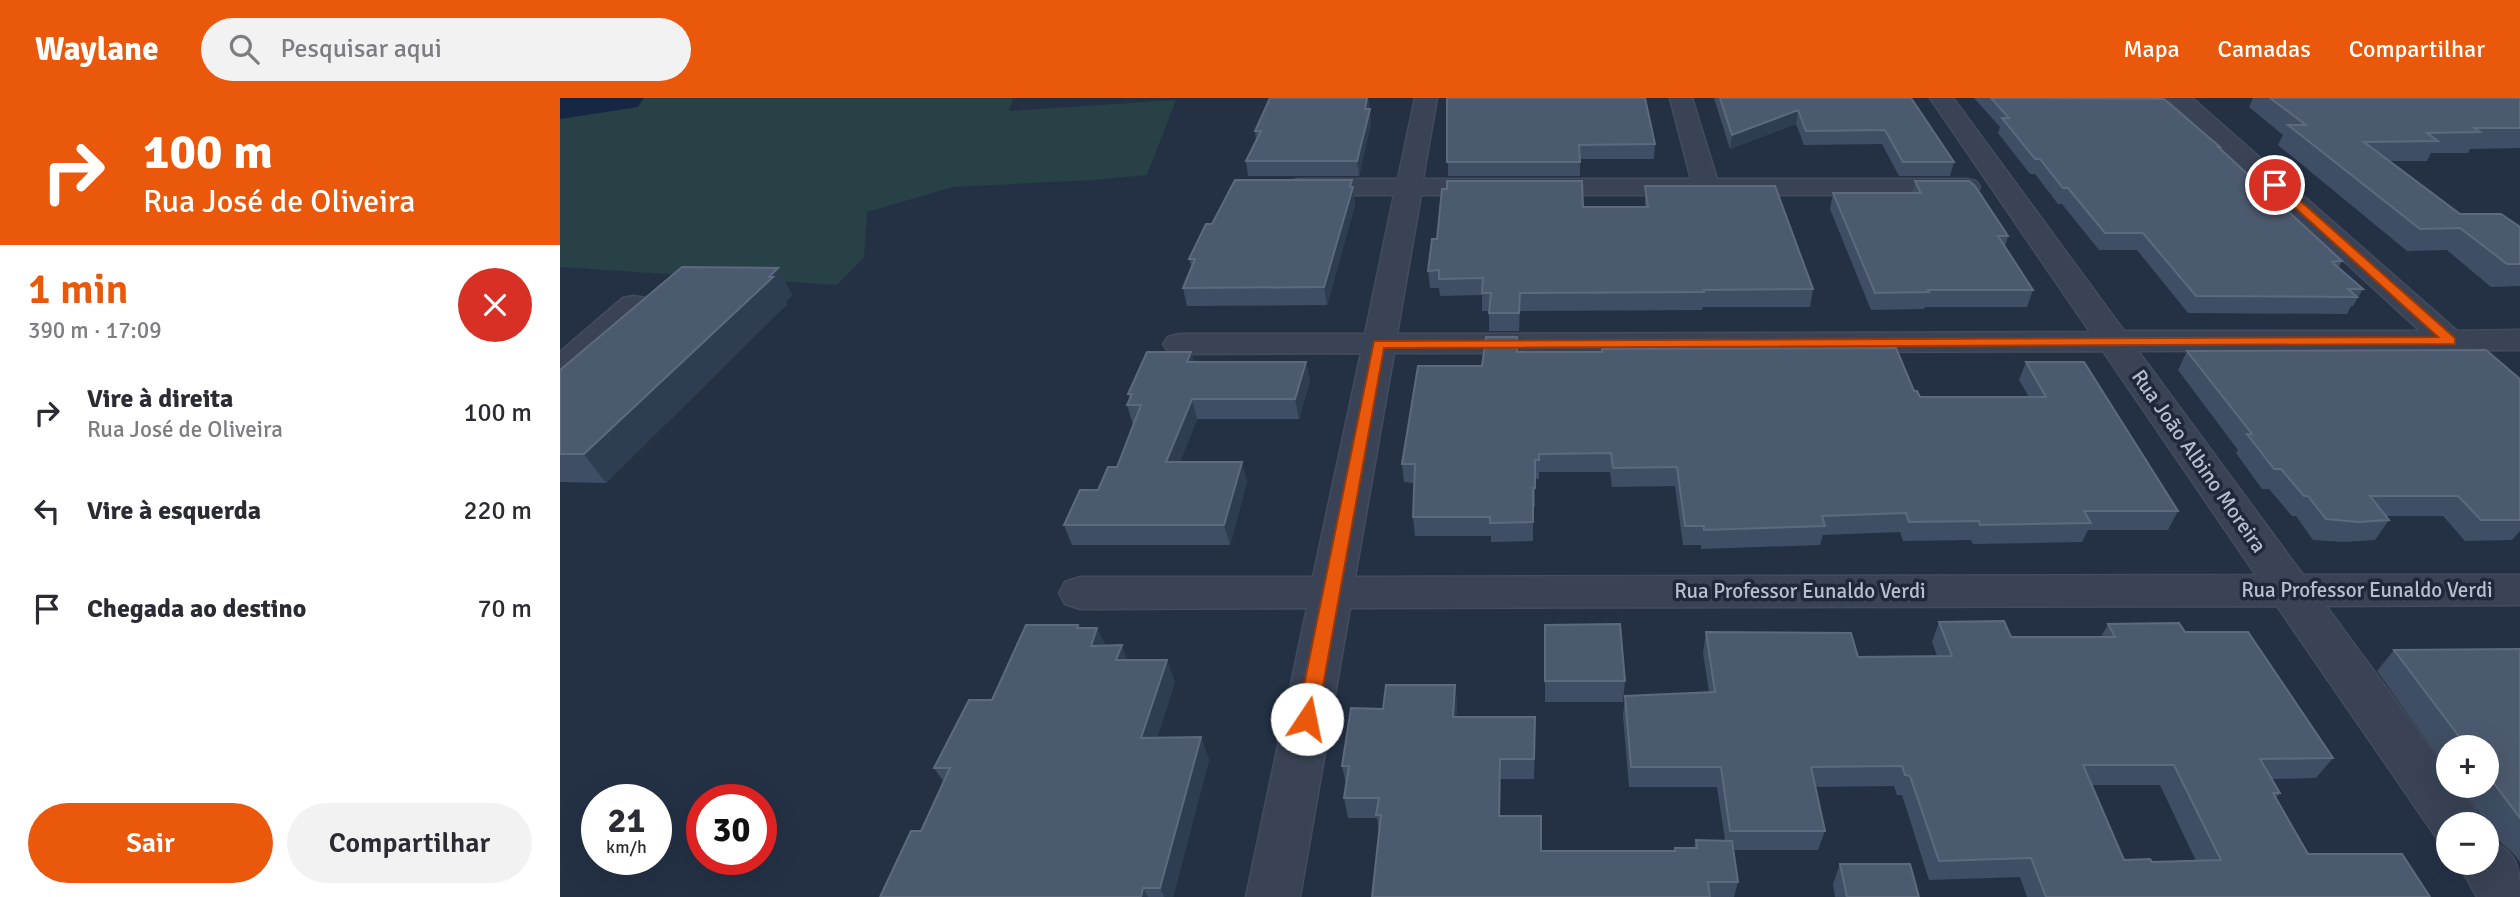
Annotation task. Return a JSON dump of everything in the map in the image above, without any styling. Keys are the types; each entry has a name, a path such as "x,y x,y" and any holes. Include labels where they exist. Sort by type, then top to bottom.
{"street":[{"path":"1273,897 1426,98"},
{"path":"1681,98 1706,187"},
{"name":"Rua João Albino Moreira","path":"1941,98 2447,812"},
{"path":"2178,98 2450,341"},
{"path":"1279,187 2004,187"},
{"path":"560,369 634,306"},
{"path":"1179,344 2520,340"},
{"name":"Rua Professor Eunaldo Verdi","path":"1080,593 2520,590"},
{"path":"2492,875 2508,897"}],"green space":[{"path":"560,98 1013,98 1009,111 1176,100 1147,175 953,187 867,212 864,257 837,285 560,267"}],"building":[{"path":"1270,98 1367,98 1365,109 1370,109 1357,161 1246,161 1261,131 1255,131"},
{"path":"1447,98 1645,98 1655,144 1579,145 1580,162 1447,162"},
{"path":"1720,98 1911,98 1954,162 1903,162 1885,130 1806,131 1798,110 1732,135"},
{"path":"1991,98 2164,99 2220,147 2342,261 2332,262 2363,289 2348,289 2357,297 2196,296 2143,233 2105,233 2068,188 2063,188 2040,159 2035,159 2002,118 2009,118"},
{"path":"2270,98 2520,98 2520,128 2474,128 2480,132 2427,133 2438,141 2364,142 2460,214 2501,214 2520,227 2520,264 2507,264 2460,228 2420,229 2288,125 2306,125"},
{"path":"1235,180 1352,180 1350,187 1353,187 1324,287 1183,288 1195,259 1189,259 1206,224 1212,224"},
{"path":"1447,181 1582,181 1583,207 1648,207 1645,186 1775,186 1813,289 1520,293 1519,313 1489,313 1491,293 1482,293 1483,278 1439,279 1439,270 1428,271 1432,239 1437,239 1442,189 1447,189"},
{"path":"1915,181 1969,181 1975,186 2008,236 1998,236 2033,290 1875,293 1833,193 1921,193"},
{"path":"682,267 778,268 769,277 773,277 584,454 560,454 560,370"},
{"path":"1486,337 1517,337 1517,352 1602,352 1602,349 1896,348 1914,391 1917,391 1920,397 2046,397 2026,362 2084,362 2178,511 2084,511 2091,523 1980,525 1979,521 1909,522 1906,513 1822,516 1825,526 1704,530 1704,526 1685,526 1677,467 1613,468 1611,453 1539,454 1539,460 1535,460 1533,522 1490,523 1490,517 1413,517 1415,464 1402,464 1418,366 1482,366"},
{"path":"2486,350 2520,379 2520,520 2481,520 2458,496 2370,496 2389,520 2358,522 2326,519 2281,469 2274,469 2247,434 2252,434 2187,351"},
{"path":"1147,352 1191,352 1187,362 1306,362 1295,399 1192,399 1166,462 1242,462 1224,525 1064,525 1080,490 1098,490 1108,467 1117,467 1141,405 1127,405 1132,394 1128,394"},
{"path":"2004,621 2011,637 2115,637 2108,624 2179,623 2185,632 2248,632 2333,758 2260,759 2280,793 2273,793 2308,854 2402,854 2430,897 2046,897 2031,858 1939,861 1910,776 1905,775 1902,766 1811,767 1825,831 1730,831 1721,767 1631,767 1625,696 1715,692 1706,632 1851,633 1858,657 1952,656 1939,622","holes":["2083,765 2174,765 2221,860 2124,860"]},
{"path":"1620,624 1625,681 1545,681 1545,625"},
{"path":"1026,625 1078,625 1077,628 1097,628 1091,646 1122,645 1116,660 1167,660 1141,738 1201,737 1160,888 1143,888 1141,897 880,897 911,831 921,831 950,768 934,768 969,700 992,700"},
{"path":"2520,649 2520,818 2499,790 2499,735 2458,735 2394,650"},
{"path":"1386,685 1455,685 1453,717 1535,717 1534,759 1500,759 1499,816 1541,816 1541,851 1675,851 1675,848 1697,848 1696,840 1732,841 1738,882 1708,882 1710,897 1372,897 1381,815 1376,815 1379,798 1344,798 1349,766 1342,766 1351,708 1383,709"},
{"path":"1840,864 1910,864 1919,897 1847,897"}],"waterway":[{"path":"560,107 624,98"}],"route":[{"path":"1307,719 1378,344 2450,341 2275,185"}]}
